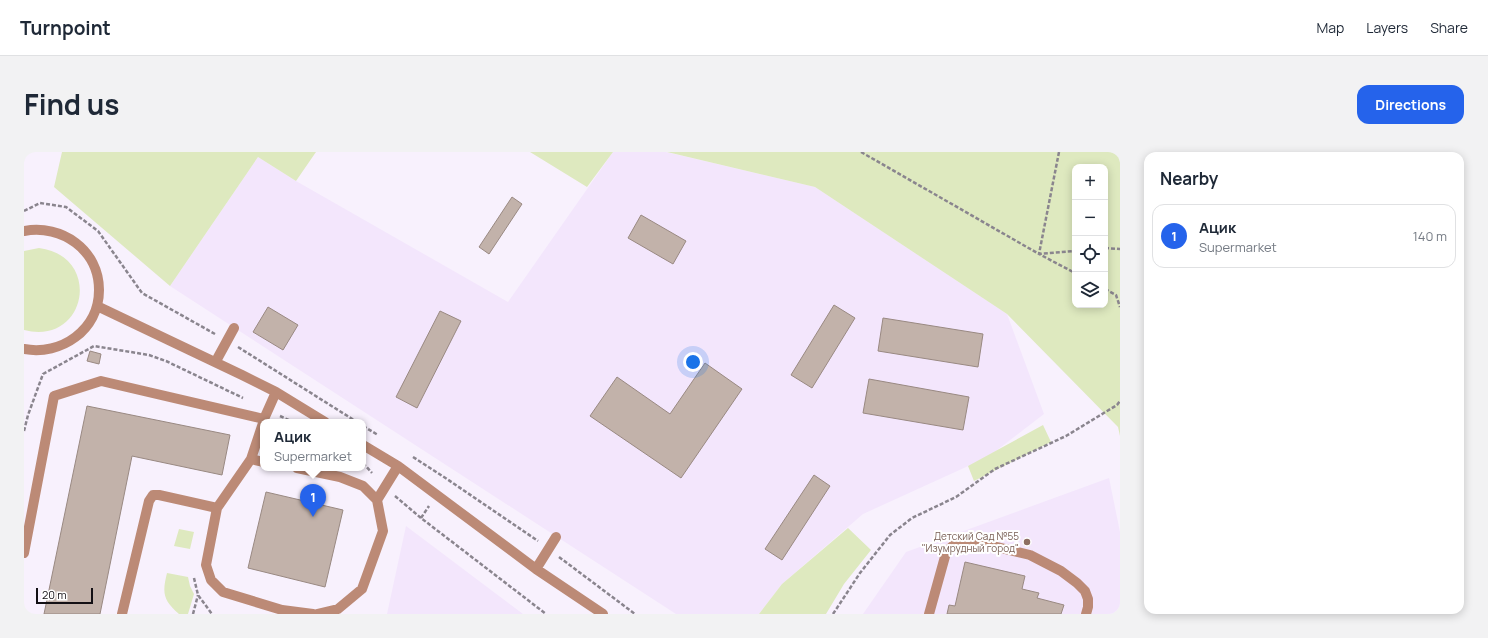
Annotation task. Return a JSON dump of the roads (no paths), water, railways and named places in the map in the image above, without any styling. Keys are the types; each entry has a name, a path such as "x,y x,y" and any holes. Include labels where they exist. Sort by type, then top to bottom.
{"street":[{"path":"24,231 35,229 51,230 66,236 80,246 90,259 96,274 99,290 96,306 88,325 74,339 55,348 35,351 24,349"},
{"path":"96,306 216,361 276,392 321,419"},
{"path":"216,361 234,328"},
{"path":"24,553 54,396 101,381 260,420"},
{"path":"265,419 276,392"},
{"path":"260,433 251,459 217,508 206,565 211,580 223,592 282,610 313,614"},
{"path":"366,447 398,466 536,569 603,614"},
{"path":"251,459 260,461"},
{"path":"377,500 398,466"},
{"path":"311,471 340,477 363,486 377,500 383,530 362,589 338,610 317,614"},
{"path":"122,614 149,501 152,495 159,495 217,508"},
{"path":"536,569 556,537"},
{"path":"929,614 946,553 952,546 959,542 968,540 1030,555 1061,571 1085,590 1088,599 1086,614"}],"place":[{"name":"Ацик","path":"313,517"},
{"name":"Детский Сад №55 \"Изумрудный город\"","path":"1027,542"}]}
